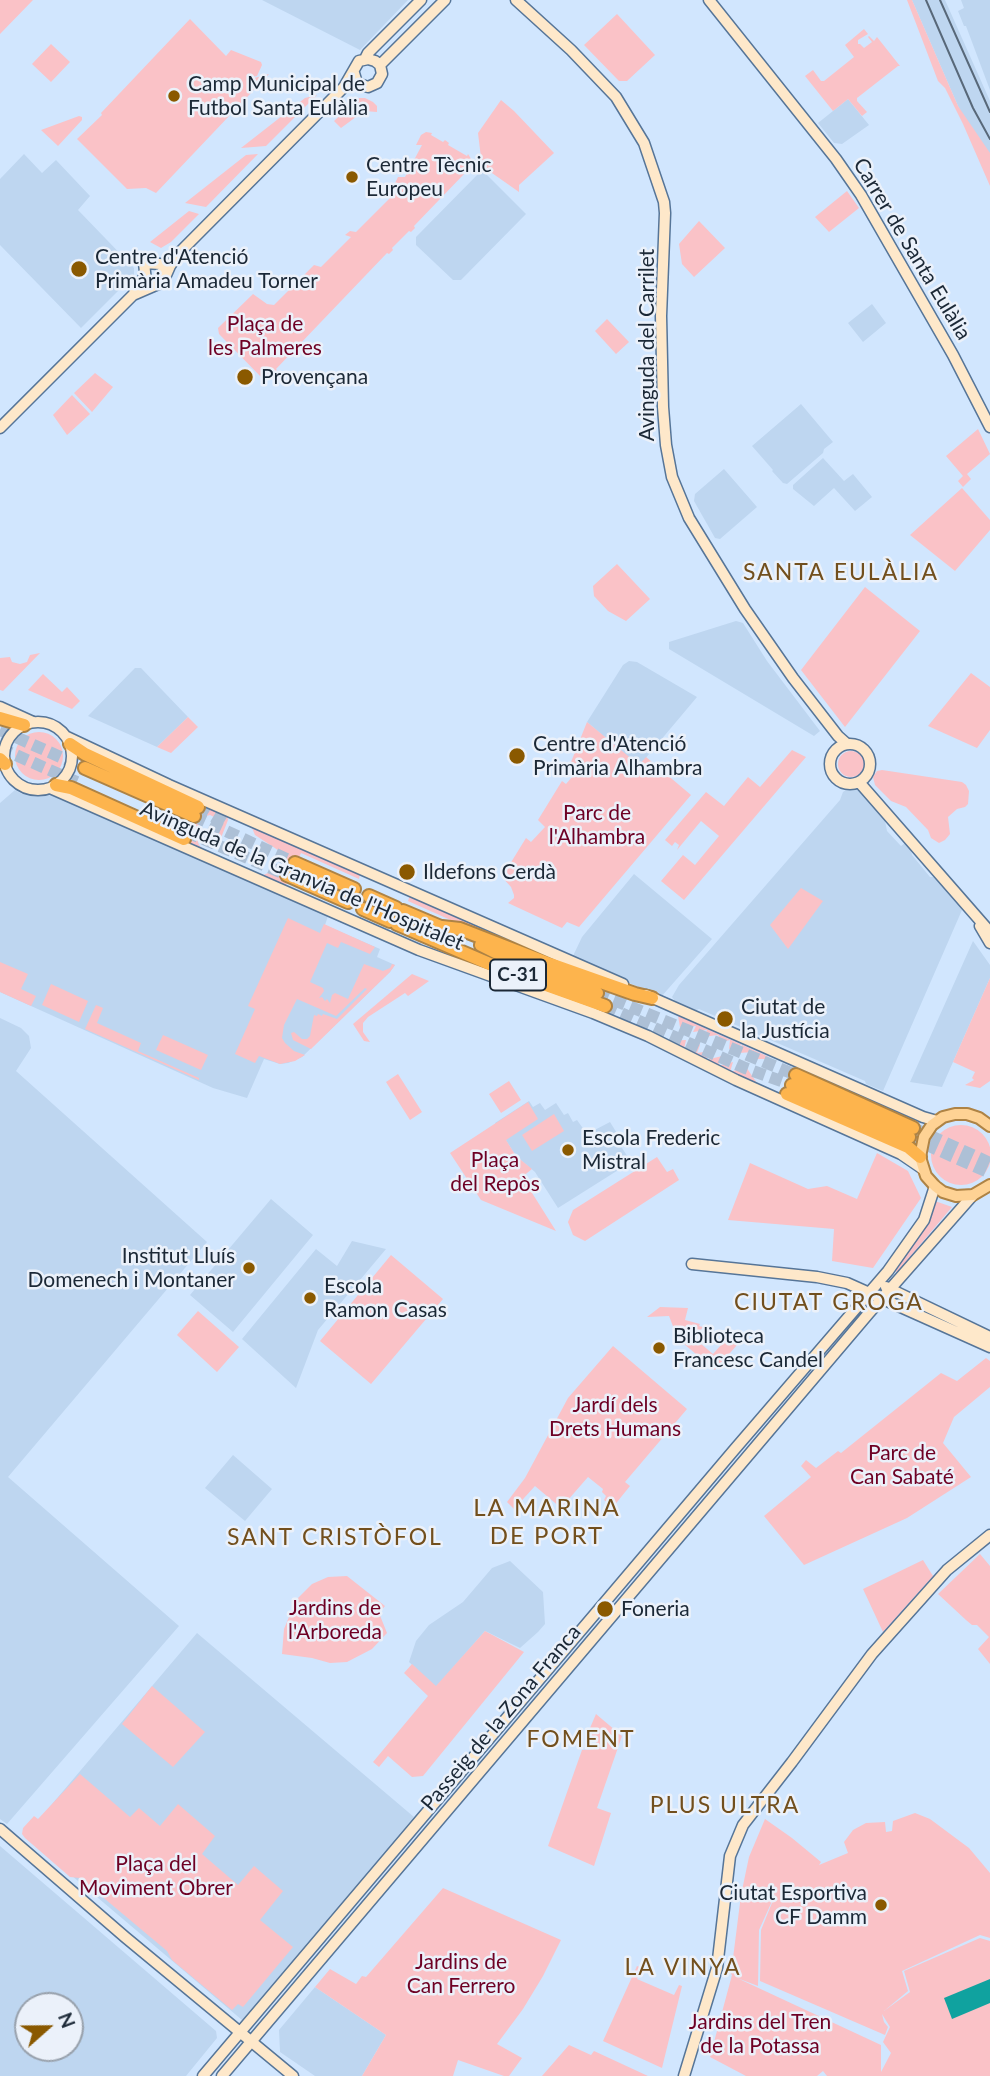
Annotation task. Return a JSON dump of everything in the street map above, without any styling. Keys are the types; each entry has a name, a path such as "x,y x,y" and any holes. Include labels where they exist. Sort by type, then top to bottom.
{"highway":[{"path":"0,718 11,723 29,724"},
{"path":"68,740 85,754 196,811 85,768"},
{"path":"53,786 71,788 185,835 79,783"},
{"path":"295,863 354,889"},
{"path":"287,875 348,902"},
{"name":"C-31","path":"369,896 442,927"},
{"name":"Avinguda de la Granvia de l'Hospitalet","path":"363,909 499,968 605,1006"},
{"path":"442,927 460,929 550,964 652,998"},
{"name":"Avinguda de la Granvia de l'Hospitalet","path":"442,927 513,961 597,993"},
{"path":"911,1132 792,1084 908,1147 922,1163"}],"main road":[{"path":"365,59 421,0"},
{"path":"380,65 445,0"},
{"name":"Avinguda del Carrilet","path":"516,0 571,50 616,97 644,143 666,213 662,316 663,407 672,477 689,518 745,609 842,743"},
{"name":"Carrer de Santa Eulàlia","path":"709,0 862,195 990,427"},
{"path":"148,281 160,285 163,282 178,254 355,78 358,63 372,59 380,65 382,74 377,83 368,87 355,78"},
{"path":"148,281 144,263 157,263 178,254"},
{"path":"157,263 163,266 167,274"},
{"path":"0,428 148,281"},
{"path":"0,707 29,724"},
{"path":"45,723 54,726 68,740 72,757 69,769 62,780 53,786 40,790 28,788 17,783 3,766 8,739 17,729 29,724 45,723"},
{"name":"Avinguda de la Granvia de l'Hospitalet","path":"68,740 788,1058 937,1121"},
{"path":"842,743 865,750 870,760 868,773 859,782 846,783 834,776 832,757 842,743"},
{"path":"859,782 990,932"},
{"name":"Avinguda de la Granvia de l'Hospitalet","path":"53,786 419,950 593,1013 648,1036 770,1096 922,1163"},
{"path":"974,913 990,923"},
{"path":"974,913 990,943"},
{"path":"989,1187 973,1195 956,1196 943,1192 926,1175 922,1163 924,1137 937,1121 955,1114 984,1115 990,1126"},
{"name":"Passeig de la Zona Franca","path":"203,2076 870,1292 919,1229 929,1210 935,1186"},
{"name":"Passeig de la Zona Franca","path":"222,2076 973,1195"},
{"path":"692,1264 835,1280 870,1292 887,1293 990,1337"},
{"path":"877,1283 887,1293 990,1347"},
{"path":"684,2076 717,1968 730,1856 743,1825 872,1654 947,1570 990,1535"},
{"path":"606,1602 617,1611"},
{"path":"420,1819 432,1829"},
{"path":"0,1829 293,2076"}],"shaded area":[{"path":"262,0 408,0 360,50"},
{"path":"912,0 945,0 990,101 990,168 958,106"},
{"path":"961,0 990,0 990,90 958,11 964,8"},
{"path":"848,99 869,125 842,144 834,143 818,123"},
{"path":"24,154 42,173 56,160 90,196 78,210 134,268 134,275 81,328 0,245 0,179"},
{"path":"482,170 526,214 461,280 453,280 416,245 416,237"},
{"path":"872,304 886,323 863,342 848,323"},
{"path":"801,404 833,442 787,484 783,483 752,446"},
{"path":"823,458 844,481 853,474 872,497 855,511 834,488 814,506 793,489 793,485"},
{"path":"724,469 757,507 720,539 715,538 694,501 695,494"},
{"path":"736,621 743,623 767,661 820,731 814,736 669,649 669,642"},
{"path":"629,661 637,662 697,697 639,766 587,722 623,665"},
{"path":"135,668 141,668 188,717 157,747 88,716"},
{"path":"851,786 856,788 885,821 887,831 901,846 905,843 930,877 935,877 962,910 883,1091 699,1009 675,1001 672,997 679,985 840,800 843,792"},
{"path":"15,790 34,796 53,795 64,798 328,916 325,925 380,949 377,957 395,965 302,1057 280,1064 264,1059 247,1098 213,1088 0,992 0,803"},
{"path":"634,874 712,939 661,997 573,956 582,937"},
{"path":"973,941 990,965 990,978 942,1087 910,1082"},
{"path":"0,1018 21,1028 29,1036 31,1048 16,1071 207,1242 8,1477 179,1626 7,1824 0,1819"},
{"name":"Escola Frederic Mistral","path":"529,1101 533,1107 540,1103 545,1110 556,1103 564,1115 568,1113 573,1122 577,1120 587,1134 610,1122 618,1135 615,1137 631,1162 558,1208 535,1172 516,1156 495,1123"},
{"name":"Institut Lluís Domenech i Montaner","path":"271,1199 313,1235 233,1332 190,1295"},
{"name":"Escola Ramon Casas","path":"352,1241 386,1249 318,1330 296,1388 242,1339 316,1249 337,1266"},
{"path":"233,1455 272,1489 245,1521 205,1488"},
{"path":"510,1561 543,1592 545,1624 520,1648 485,1631 436,1687 409,1662 416,1641 429,1625 463,1602 492,1568"},
{"path":"197,1633 414,1817 242,2020 25,1836"},
{"path":"0,1846 216,2031 217,2038 186,2076 0,2076"},
{"path":"990,1979 990,2003 952,2019 944,1998"},
{"path":"315,1987 386,2035 362,2076 315,2076 280,2052 279,2030"}],"green space":[{"path":"0,0 33,0 0,34"},
{"path":"907,0 912,0 958,106 990,153 990,186 963,124 945,88 938,81"},
{"path":"617,14 655,55 627,81 619,81 584,45"},
{"name":"Camp Municipal de Futbol Santa Eulàlia","path":"190,19 226,56 231,50 261,62 257,76 247,80 269,74 156,193 146,188 127,189 77,139"},
{"path":"864,29 868,34 858,40 858,44 864,48 872,42 869,36 874,41 877,37 900,66 857,98 867,112 862,116 848,99 833,111 805,76 813,70 821,81 824,81 854,57 845,45"},
{"path":"51,44 70,62 51,82 32,64"},
{"path":"317,95 266,146 241,148 305,98"},
{"path":"359,98 373,102 377,106 377,112 364,111 341,128 334,121"},
{"path":"501,100 554,153 519,185 519,192 482,166 478,133"},
{"path":"79,116 82,120 58,146 41,130"},
{"name":"Plaça de les Palmeres","path":"432,133 431,135 443,142 445,140 448,145 467,156 468,154 473,162 470,171 465,173 389,254 387,253 269,379 263,379 219,334 218,328 253,294 267,304 274,305 314,265 321,267 351,237 345,235 350,231 356,232 396,192 401,183 395,183 398,177 405,177 422,145 416,145 421,135"},
{"path":"258,154 206,207 185,203 246,155"},
{"path":"847,191 859,208 829,232 815,217"},
{"path":"189,211 199,214 171,242 161,248 150,242"},
{"path":"699,221 725,248 694,277 682,264 679,244"},
{"path":"607,319 629,342 616,354 595,331"},
{"path":"95,373 113,387 92,412 74,393"},
{"path":"72,395 90,414 67,435 53,415"},
{"path":"978,429 990,454 967,474 971,479 963,487 958,481 963,476 946,456"},
{"path":"962,488 990,520 990,530 955,571 910,535"},
{"path":"617,564 650,599 626,621 608,611 594,596 593,586"},
{"path":"865,587 920,631 845,727 801,670"},
{"path":"40,653 3,691 0,690 0,658 10,657 12,662 20,664 27,662 30,655"},
{"path":"971,673 990,687 990,730 977,748 928,726"},
{"path":"43,674 62,692 67,687 80,701 72,709 28,690"},
{"path":"188,717 198,727 171,753 157,747"},
{"name":"Parc de l'Alhambra","path":"587,722 639,765 646,757 691,795 579,927 567,922 562,928 508,903 514,895 502,877 526,838 531,842 545,827 538,820 562,781 566,784 578,770 571,762"},
{"path":"39,732 56,739 63,756 56,773 39,780 22,773 15,756 22,739"},
{"path":"792,750 806,757 684,900 661,881 683,855 695,865 719,836 701,821 677,850 679,845 675,842 672,846 665,840 706,792 724,806 748,777 760,787"},
{"path":"851,751 860,755 864,764 860,773 851,777 842,773 838,764 842,755"},
{"path":"877,771 962,782 966,785 969,791 968,804 948,817 950,834 945,840 939,843 931,838 928,830 906,807 891,801 875,785 873,777"},
{"path":"141,775 227,814 228,820 219,843 214,836 218,824 216,818 210,815 203,817 199,826 197,839 204,850 184,842 200,805"},
{"path":"253,825 360,874 359,879 301,853 285,887 261,876 280,873 287,856 255,835"},
{"path":"801,888 823,901 788,949 770,925"},
{"path":"410,895 569,966 473,930 408,901"},
{"path":"288,918 320,933 324,924 375,947 370,954 341,942 338,948 327,943 310,982 323,988 319,998 322,997 325,1001 327,999 330,1003 335,993 348,999 364,964 383,971 392,964 395,965 311,1049 293,1040 291,1033 307,1039 314,1015 323,1014 337,1019 367,989 336,1016 297,999 284,1025 282,1038 294,1051 305,1055 295,1061 280,1064 259,1056 255,1063 235,1054 255,1009 248,1006"},
{"path":"0,962 28,974 21,989 36,996 31,1006 0,992"},
{"path":"412,974 429,981 408,996 405,993 368,1017 363,1023 363,1032 370,1042 364,1041 353,1024"},
{"path":"990,978 990,1081 980,1088 965,1085 974,1080 972,1078 975,1072 953,1062"},
{"path":"51,984 88,1001 79,1022 42,1005"},
{"path":"96,1005 103,1008 97,1023 141,1043 138,1051 199,1080 85,1029"},
{"path":"678,1016 769,1057 750,1059 753,1052 739,1053 742,1045 729,1049 730,1040 716,1043 719,1036 717,1035 704,1037 707,1030 693,1032 696,1026 680,1027"},
{"path":"163,1035 208,1055 201,1070 156,1050"},
{"path":"686,1040 684,1049 699,1044 697,1053 710,1051 706,1060 722,1056 718,1066 733,1062 730,1072 746,1067 756,1085 670,1043"},
{"path":"398,1074 422,1112 410,1120 386,1082"},
{"path":"509,1081 521,1100 501,1113 489,1094"},
{"name":"Plaça del Repòs","path":"528,1102 538,1119 506,1140 516,1156 532,1169 522,1177 556,1231 481,1200 450,1153"},
{"path":"554,1114 564,1131 532,1151 522,1135"},
{"path":"961,1125 978,1130 986,1138 991,1155 986,1172 978,1180 961,1185 944,1180 936,1172 931,1155 936,1138 944,1130"},
{"path":"877,1153 908,1171 921,1198 873,1268 832,1261 834,1229 728,1220 750,1163 808,1189 827,1186 857,1199"},
{"path":"657,1157 667,1172 673,1169 679,1180 585,1241 573,1235 568,1222 573,1210"},
{"path":"935,1201 952,1207 897,1272 893,1270 917,1238"},
{"path":"391,1255 443,1299 371,1384 320,1341"},
{"path":"660,1307 688,1308 685,1320 703,1327 694,1338 713,1354 729,1336 745,1336 715,1370 678,1339 669,1316 647,1317"},
{"path":"198,1311 239,1347 217,1372 177,1335"},
{"name":"Jardí dels Drets Humans","path":"613,1346 687,1409 625,1482 630,1486 613,1507 604,1500 606,1496 602,1492 603,1489 588,1477 561,1508 535,1486 514,1509 507,1502 525,1478 568,1398"},
{"name":"Parc de Can Sabaté","path":"986,1358 990,1361 990,1387 954,1417 943,1443 971,1477 907,1518 804,1565 764,1516 811,1477 801,1466 806,1460 816,1468 838,1451 841,1453 941,1373 957,1381"},
{"path":"980,1554 990,1566 990,1664 978,1649 989,1637 938,1594"},
{"path":"923,1560 933,1576 883,1632 863,1589"},
{"name":"Jardins de l'Arboreda","path":"347,1576 385,1606 379,1613 387,1633 372,1649 347,1662 330,1663 282,1654 284,1629 296,1600 312,1584 328,1577"},
{"path":"485,1631 524,1652 423,1776 412,1777 388,1756 379,1767 373,1762 428,1696 404,1673 412,1664 436,1686"},
{"path":"152,1686 205,1732 173,1767 122,1724"},
{"path":"596,1714 622,1736 597,1808 611,1813 594,1866 548,1846 582,1750 596,1749 599,1745 587,1735"},
{"name":"Plaça del Moviment Obrer","path":"80,1774 130,1817 139,1808 160,1826 178,1804 215,1836 202,1854 238,1885 254,1866 283,1891 260,1920 293,1947 243,2007 238,2004 232,2010 80,1878 70,1877 22,1834 23,1828 34,1816 38,1819"},
{"name":"Jardins del Tren de la Potassa","path":"915,1813 930,1819 969,1848 990,1873 990,1938 980,1935 902,1971 908,1991 884,2011 910,1992 904,1971 980,1938 990,1941 990,2076 827,2076 823,2071 817,2076 746,2076 710,2057 732,1975 741,1895 749,1857 765,1819 821,1862 819,1865 848,1853 844,1842 853,1830 866,1823 885,1822 886,1832 892,1831 893,1821","holes":["778,1888 761,1930 760,1981 885,2035 888,2027 882,2014 890,2027 883,2042 891,2053 881,2072 881,2045 737,1978 758,1986 759,1930"]},
{"name":"Jardins de Can Ferrero","path":"443,1888 561,1940 523,2009 497,2044 522,2058 509,2076 458,2060 453,2076 362,2076 386,2035 315,1987 330,1969 356,1984 362,1976 366,1977"},
{"path":"637,1966 642,1968 637,1979 674,1995 679,1985 682,1986 662,2068 603,2041"},
{"path":"569,2045 591,2055 594,2051 648,2076 542,2076"}],"tunnel":[{"path":"0,730 85,768"},
{"path":"0,748 79,783"},
{"path":"198,807 226,824"},
{"path":"194,816 295,863"},
{"path":"187,832 287,875"},
{"path":"597,993 796,1075"},
{"path":"605,1006 745,1068 792,1085"},
{"path":"913,1128 990,1163"},
{"path":"909,1137 990,1173"}],"railway":[{"path":"926,0 973,108 990,139"},
{"path":"940,0 990,112"}],"place":[{"name":"Camp Municipal de Futbol Santa Eulàlia","path":"174,96"},
{"name":"Centre Tècnic Europeu","path":"352,177"},
{"name":"Centre d'Atenció Primària Amadeu Torner","path":"79,269"},
{"name":"Provençana","path":"245,377"},
{"name":"Centre d'Atenció Primària Alhambra","path":"517,756"},
{"name":"Ildefons Cerdà","path":"407,872"},
{"name":"Ciutat de la Justícia","path":"725,1019"},
{"name":"Escola Frederic Mistral","path":"568,1150"},
{"name":"Institut Lluís Domenech i Montaner","path":"249,1268"},
{"name":"Escola Ramon Casas","path":"310,1298"},
{"name":"Biblioteca Francesc Candel","path":"659,1348"},
{"name":"Foneria","path":"605,1609"},
{"name":"Ciutat Esportiva CF Damm","path":"881,1905"}],"district":[{"name":"SANTA EULÀLIA","path":"841,573"},
{"name":"CIUTAT GROGA","path":"829,1303"},
{"name":"LA MARINA DE PORT","path":"547,1522"},
{"name":"SANT CRISTÒFOL","path":"335,1538"},
{"name":"FOMENT","path":"581,1740"},
{"name":"PLUS ULTRA","path":"725,1806"},
{"name":"LA VINYA","path":"683,1968"}]}
